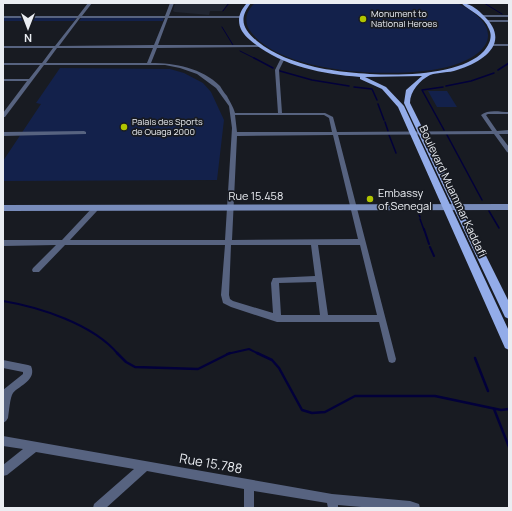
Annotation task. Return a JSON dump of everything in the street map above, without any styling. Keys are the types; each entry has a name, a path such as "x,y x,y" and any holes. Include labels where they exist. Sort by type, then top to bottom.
{"main road":[{"path":"248,3 240,19 245,33 259,46 283,58 318,69 348,74 390,76 428,74 451,70 484,56 493,45 494,33 488,21 483,16 463,3"},
{"name":"Boulevard Muammar Kaddafi","path":"348,74 378,85 394,97 401,106 458,207 509,314"},
{"name":"Boulevard Muammar Kaddafi","path":"428,74 411,87 406,99 417,133 447,207 509,344"},
{"name":"Rue 15.458","path":"3,208 509,207"}],"street":[{"path":"3,116 90,3"},
{"path":"149,63 172,3"},
{"path":"3,17 216,16 240,19"},
{"path":"215,21 216,16"},
{"path":"483,16 509,16"},
{"path":"3,22 165,22 240,19"},
{"path":"488,21 509,21"},
{"path":"493,45 509,45"},
{"path":"3,46 259,46"},
{"path":"280,113 277,70 283,58"},
{"path":"3,64 149,63 172,65 204,76 218,87 228,98 233,114 235,134 225,295 226,301 231,304 277,318 324,317 382,319"},
{"path":"3,80 30,80"},
{"path":"233,114 280,113 328,115 331,117 392,359"},
{"path":"509,113 484,113 483,115 509,151"},
{"path":"235,134 509,132"},
{"path":"3,134 84,133"},
{"path":"36,270 64,243 95,209"},
{"path":"3,243 362,242"},
{"path":"314,243 324,317"},
{"path":"277,318 276,280 319,278"},
{"path":"3,364 28,369 27,376 5,394 3,418"},
{"name":"Rue 15.788","path":"3,441 249,484 332,503 410,506 415,508"},
{"path":"3,470 35,446"},
{"path":"98,508 144,466"},
{"path":"249,484 249,508"}],"shaded area":[{"path":"175,3 228,3 222,11 210,11 209,15 175,12 173,11"},
{"path":"255,3 457,3 472,12 482,21 487,30 488,39 483,48 475,55 463,62 447,67 426,71 401,73 373,73 343,70 315,65 289,57 267,46 251,32 246,21 249,10"},
{"path":"3,17 77,17 74,21 3,21"},
{"path":"82,17 164,17 163,21 79,21"},
{"name":"Palais des Sports de Ouaga 2000","path":"60,68 170,69 184,73 203,83 211,92 224,120 217,180 3,181 3,161 41,104 36,103"},
{"path":"428,91 447,91 457,107 437,107"}],"waterway":[{"path":"223,11 229,3"},
{"path":"484,3 502,14"},
{"path":"222,27 233,45"},
{"path":"240,51 254,58"},
{"path":"254,58 273,68"},
{"path":"498,70 509,63"},
{"path":"280,71 312,80 349,86"},
{"path":"446,86 471,81 494,73"},
{"path":"354,87 372,89 377,100"},
{"path":"443,87 422,90 444,130"},
{"path":"378,104 384,120"},
{"path":"385,122 388,131"},
{"path":"389,135 396,153"},
{"path":"447,135 482,200"},
{"path":"417,210 420,217"},
{"path":"489,211 499,228"},
{"path":"420,219 424,230"},
{"path":"424,229 429,244"},
{"path":"430,247 434,256"},
{"path":"3,301 49,312 65,318 95,334 107,343 126,362 135,367 198,369 229,354"},
{"path":"229,354 249,349 257,353"},
{"path":"257,353 272,360 279,368 302,410 312,413 325,412 355,396 435,396 501,410 509,409"},
{"path":"475,358 488,391"},
{"path":"494,409 509,447"}],"place":[{"name":"Monument to National Heroes","path":"363,19"},
{"name":"Palais des Sports de Ouaga 2000","path":"124,127"},
{"name":"Embassy of Senegal","path":"370,199"}]}
